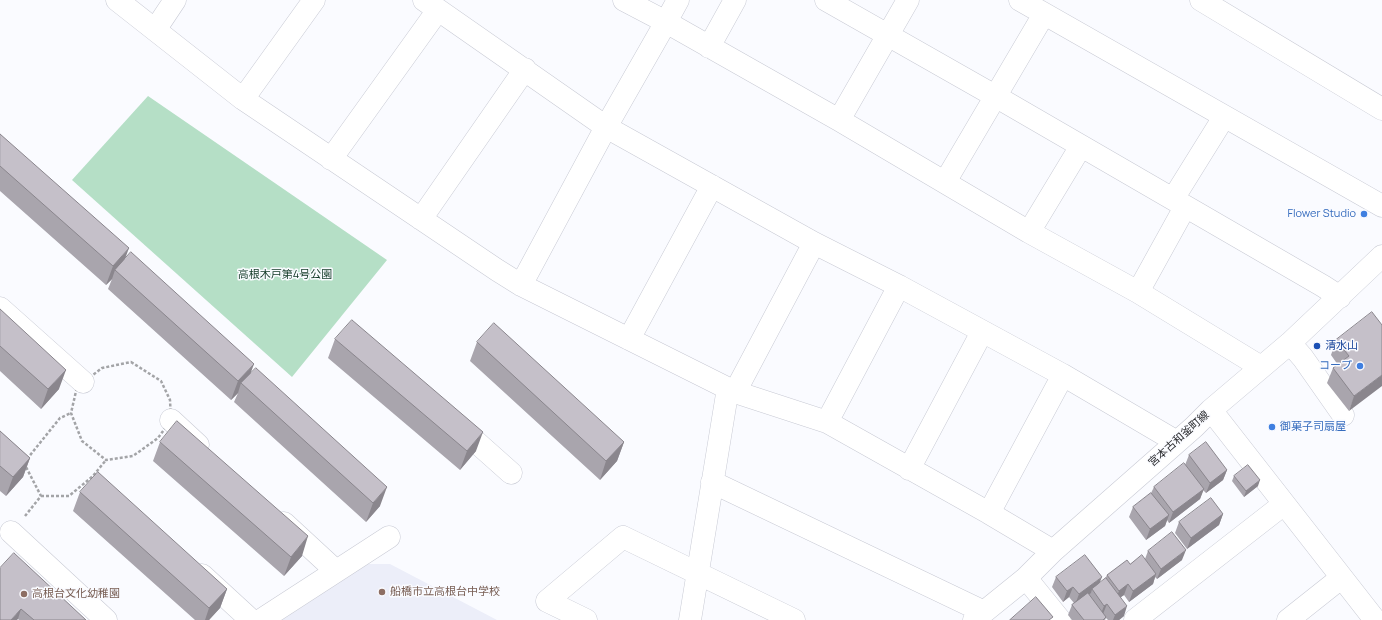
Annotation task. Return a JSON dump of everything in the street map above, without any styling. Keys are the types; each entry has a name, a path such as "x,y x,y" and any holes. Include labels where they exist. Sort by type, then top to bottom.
{"street":[{"path":"117,0 243,99 521,285 731,390 827,422 989,513 1053,551"},
{"path":"154,30 175,0"},
{"path":"243,99 314,0"},
{"path":"624,0 666,22 839,120 1030,232 1138,292 1261,367"},
{"path":"521,285 606,127 678,0"},
{"path":"709,47 736,0"},
{"path":"826,0 995,96 1340,297"},
{"path":"839,120 908,0"},
{"path":"1020,0 1382,206"},
{"path":"1201,0 1382,109"},
{"path":"331,159 431,5 606,127 814,243 899,286 1063,375 1177,442"},
{"path":"945,182 1044,14"},
{"path":"421,219 525,70"},
{"path":"1138,292 1179,203 1224,116"},
{"path":"1030,232 1081,146"},
{"path":"629,339 712,186"},
{"path":"690,620 712,482 731,390 814,243"},
{"name":"宮本古和釜町線","path":"979,616 1026,578 1053,551 1177,442 1211,410 1290,343 1382,256"},
{"path":"827,422 899,286"},
{"path":"0,308 83,382"},
{"path":"909,469 982,332"},
{"path":"1290,343 1303,358 1343,415"},
{"path":"989,513 1063,375"},
{"path":"440,410 511,473"},
{"path":"1211,410 1375,620"},
{"path":"170,420 210,457"},
{"path":"712,482 979,616"},
{"path":"1135,620 1284,504"},
{"path":"268,509 336,571"},
{"path":"11,532 106,620"},
{"path":"261,620 389,537"},
{"path":"586,620 547,601 623,537 794,620"},
{"path":"187,561 252,620"},
{"path":"1026,578 1060,620"},
{"path":"1288,620 1342,578"}],"path":[{"path":"41,496 69,496 93,476 106,460 133,456 158,438 170,420 170,400 161,381 131,362 102,368 77,386 71,413 82,442 106,460"},
{"path":"41,496 24,463 60,418 71,413"},
{"path":"11,532 41,496"}],"shaded area":[{"name":"船橋市立高根台中学校","path":"364,564 390,564 497,620 277,620"}],"green space":[{"name":"高根木戸第4号公園","path":"148,96 387,260 292,377 72,180"}],"building":[{"path":"0,134 129,248 113,266 0,166"},
{"path":"131,252 254,364 238,381 115,270"},
{"path":"0,309 66,370 48,389 0,346"},
{"path":"1372,312 1382,325 1382,375 1354,396 1333,368 1349,356 1336,340"},
{"path":"352,320 483,432 467,451 335,339"},
{"path":"494,323 624,442 606,461 477,342"},
{"path":"256,368 387,487 373,503 241,383"},
{"path":"177,421 308,536 291,557 160,442"},
{"path":"0,431 30,458 13,477 0,466"},
{"path":"1206,442 1227,470 1210,483 1189,455"},
{"path":"1184,463 1204,489 1173,512 1154,487"},
{"path":"1248,465 1260,480 1246,491 1234,476"},
{"path":"98,472 227,589 209,608 80,492"},
{"path":"1151,493 1169,515 1150,529 1133,507"},
{"path":"1211,498 1223,514 1191,538 1179,522"},
{"path":"1172,532 1186,550 1161,569 1148,551"},
{"name":"高根台文化幼稚園","path":"14,553 86,620 34,620 21,609 11,620 0,620 0,568"},
{"path":"1085,555 1102,577 1079,594 1073,587 1067,591 1056,577"},
{"path":"1142,555 1156,574 1133,591 1128,584 1119,591 1107,575 1127,560 1130,564"},
{"path":"1106,578 1127,606 1115,615 1107,604 1104,606 1092,589"},
{"path":"1088,593 1106,617 1103,620 1084,620 1072,605"},
{"path":"1036,597 1053,617 1049,620 1010,620"}],"place":[{"name":"Flower Studio","path":"1364,214"},
{"name":"清水山","path":"1317,346"},
{"name":"コープ","path":"1360,366"},
{"name":"御菓子司扇屋","path":"1272,427"},
{"name":"船橋市立高根台中学校","path":"382,592"},
{"name":"高根台文化幼稚園","path":"24,594"}]}
